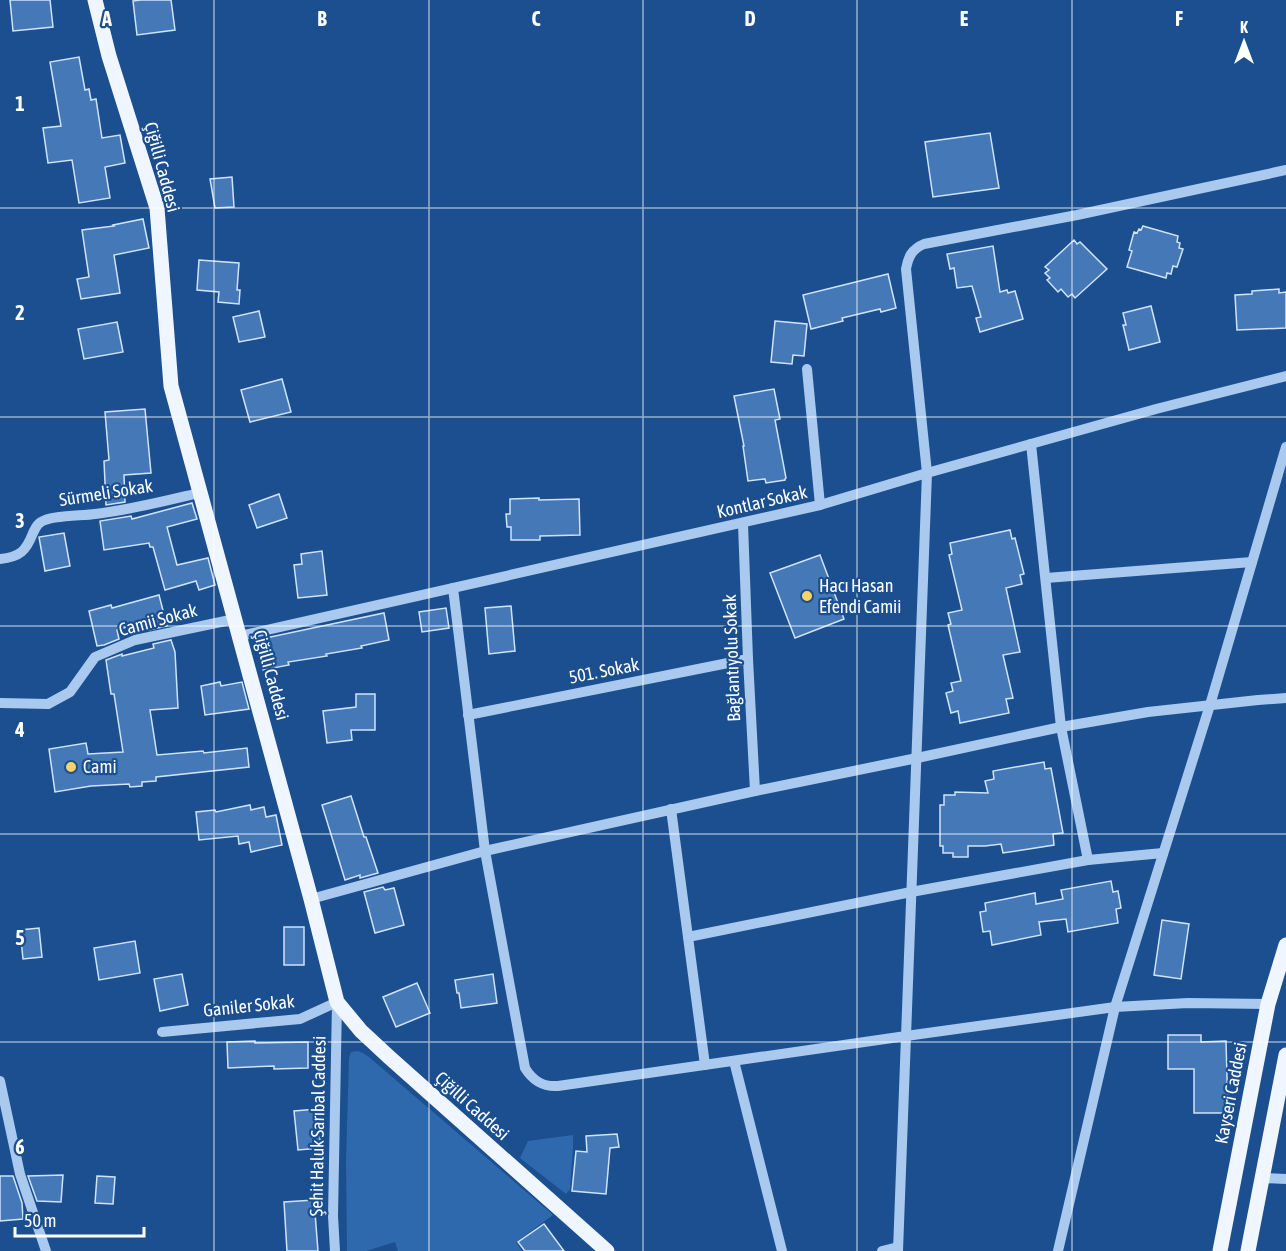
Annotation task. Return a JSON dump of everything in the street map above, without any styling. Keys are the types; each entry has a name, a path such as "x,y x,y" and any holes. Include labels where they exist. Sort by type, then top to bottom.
{"main road":[{"name":"Çiğilli Caddesi","path":"96,0 109,56 157,208 171,386 337,1002 361,1031 389,1058 607,1251"},
{"name":"Kayseri Caddesi","path":"1220,1251 1268,1004 1286,945"},
{"path":"1248,1251 1286,1055"}],"street":[{"path":"882,1251 898,1249 927,473 907,262 914,250 924,244 1077,215 1286,170"},
{"path":"807,369 820,505"},
{"name":"Kontlar Sokak","path":"240,636 820,505 1156,408 1286,376"},
{"path":"1031,444 1061,727 1088,860"},
{"path":"1058,1251 1115,1007 1210,705 1286,447"},
{"name":"Sürmeli Sokak","path":"0,559 14,557 24,552 35,528 40,522 48,519 105,513 200,493"},
{"name":"Bağlantıyolu Sokak","path":"743,524 755,791"},
{"path":"1046,578 1252,562"},
{"path":"453,588 485,851 525,1068 532,1078 544,1085 558,1086 1115,1007 1188,1003 1268,1004"},
{"name":"Camii Sokak","path":"1,701 48,704 70,692 95,657 135,640 235,619"},
{"name":"501. Sokak","path":"468,716 748,659"},
{"path":"311,899 485,851 755,791 1061,727 1148,712 1286,698"},
{"path":"672,809 705,1065"},
{"path":"688,937 911,892 1088,860 1163,853"},
{"name":"Ganiler Sokak","path":"162,1032 300,1019 337,1002"},
{"name":"Şehit Haluk Sarıbal Caddesi","path":"335,1251 333,1216 337,1002"},
{"path":"734,1061 782,1251"},
{"path":"0,1081 20,1174 46,1251"},
{"path":"1261,1178 1286,1179"}],"shaded area":[{"path":"358,1051 369,1057 553,1215 516,1242 522,1251 398,1251 395,1242 366,1251 347,1251 346,1161 349,1058 351,1052"},
{"path":"573,1135 570,1189 566,1194 520,1158 528,1141"}],"building":[{"path":"10,0 50,0 53,27 13,31"},
{"path":"171,0 175,30 137,35 133,1"},
{"path":"79,57 85,90 89,89 91,100 96,99 102,138 120,135 125,163 105,167 110,198 79,203 72,160 48,163 43,128 61,126 50,62"},
{"path":"990,133 999,188 933,197 925,142"},
{"path":"232,177 234,207 215,208 210,179"},
{"path":"143,219 149,248 114,255 120,293 81,299 77,279 89,277 82,230"},
{"path":"1143,226 1178,236 1179,248 1183,249 1177,267 1173,266 1171,274 1167,273 1166,278 1127,267 1134,232 1137,233"},
{"path":"1074,240 1077,244 1080,242 1107,269 1075,298 1072,294 1068,297 1061,289 1058,292 1047,280 1050,278 1045,273 1049,270 1045,267"},
{"path":"993,246 1000,292 1015,291 1023,319 980,332 976,318 981,317 972,286 957,288 954,268 950,269 947,254"},
{"path":"199,260 239,263 237,290 240,290 239,304 218,302 219,292 197,290"},
{"path":"888,274 896,308 881,312 880,309 842,318 843,321 811,329 803,295"},
{"path":"1279,289 1279,293 1286,292 1286,328 1237,330 1235,295"},
{"path":"1151,306 1160,342 1129,350 1123,325 1126,325 1123,313"},
{"path":"259,311 265,337 239,342 233,317"},
{"path":"775,321 807,324 804,356 793,355 792,364 771,362"},
{"path":"117,322 123,352 84,359 78,329"},
{"path":"282,379 291,412 250,422 241,390"},
{"path":"774,389 780,419 775,420 786,478 766,483 765,479 748,481 734,396"},
{"path":"145,409 151,473 124,475 125,502 106,505 104,461 109,460 105,412"},
{"path":"279,494 287,518 257,528 249,505"},
{"path":"539,498 539,500 579,499 580,535 540,536 540,540 511,540 511,527 507,527 506,514 510,514 510,499"},
{"path":"192,503 197,519 167,527 177,565 208,558 215,585 199,590 196,581 165,590 153,547 150,547 149,543 104,550 100,521 131,516 132,519"},
{"path":"1010,530 1012,539 1015,538 1024,574 1020,575 1022,584 1006,588 1020,652 1003,655 1013,698 1006,699 1009,713 960,723 958,711 951,713 946,693 953,691 951,683 961,681 948,625 951,624 948,613 962,610 949,555 952,554 950,543"},
{"path":"64,533 70,566 45,571 39,537"},
{"path":"322,551 327,595 298,598 294,565 302,564 301,554"},
{"name":"Hacı Hasan Efendi Camii","path":"820,555 844,619 795,638 770,573"},
{"path":"159,595 167,626 148,630 146,621 117,630 119,639 97,646 89,611 111,605 112,608"},
{"path":"511,606 515,651 489,654 485,608"},
{"path":"446,608 449,628 422,632 419,612"},
{"path":"384,613 389,640 361,646 362,648 326,654 327,656 288,662 289,665 263,670 256,640"},
{"path":"171,640 175,652 178,708 150,710 157,755 247,748 249,767 156,777 156,781 142,782 142,786 130,787 129,784 91,786 55,792 49,749 86,743 88,754 123,752 106,660 122,654 122,656 154,648 153,644"},
{"path":"220,682 221,686 242,682 249,709 205,715 201,686"},
{"path":"356,694 375,694 375,730 351,730 352,740 327,743 323,711 356,707"},
{"path":"1044,762 1045,769 1051,768 1063,833 1053,834 1054,845 1003,853 1001,844 968,846 968,857 953,857 953,853 943,853 943,846 940,846 940,805 944,805 944,795 955,795 955,792 988,793 985,781 994,779 993,771"},
{"path":"351,796 378,873 345,880 322,805"},
{"path":"250,805 251,810 264,807 266,817 276,815 282,845 251,852 249,842 239,844 238,836 199,840 196,812 215,810 216,812"},
{"path":"1111,881 1113,892 1118,891 1121,908 1116,909 1118,923 1068,932 1066,919 1039,922 1041,935 992,945 990,931 983,932 980,912 986,911 985,903 1035,893 1036,904 1063,899 1061,890"},
{"path":"383,887 385,890 394,888 404,925 375,933 364,892"},
{"path":"1162,920 1189,924 1181,979 1154,975"},
{"path":"284,927 304,927 304,965 284,965"},
{"path":"39,928 42,957 23,959 20,930"},
{"path":"135,941 140,973 99,980 94,948"},
{"path":"182,974 188,1005 160,1011 154,979"},
{"path":"493,974 497,1003 461,1008 455,980"},
{"path":"417,983 430,1013 396,1027 383,997"},
{"path":"1168,1035 1201,1035 1201,1042 1226,1041 1228,1113 1194,1113 1194,1069 1168,1069"},
{"path":"255,1041 255,1043 308,1042 308,1068 274,1069 274,1066 228,1068 227,1042"},
{"path":"317,1109 321,1148 298,1150 294,1111"},
{"path":"617,1134 619,1147 610,1148 606,1194 572,1191 576,1151 587,1152 586,1136"},
{"path":"63,1175 61,1202 37,1201 28,1176"},
{"path":"0,1176 13,1176 22,1203 23,1219 0,1221"},
{"path":"97,1176 115,1177 113,1204 95,1203"},
{"path":"314,1200 318,1251 287,1251 284,1202"},
{"path":"544,1224 564,1251 525,1251 518,1242"}],"place":[{"name":"Hacı Hasan Efendi Camii","path":"807,596"},
{"name":"Cami","path":"71,767"}]}
